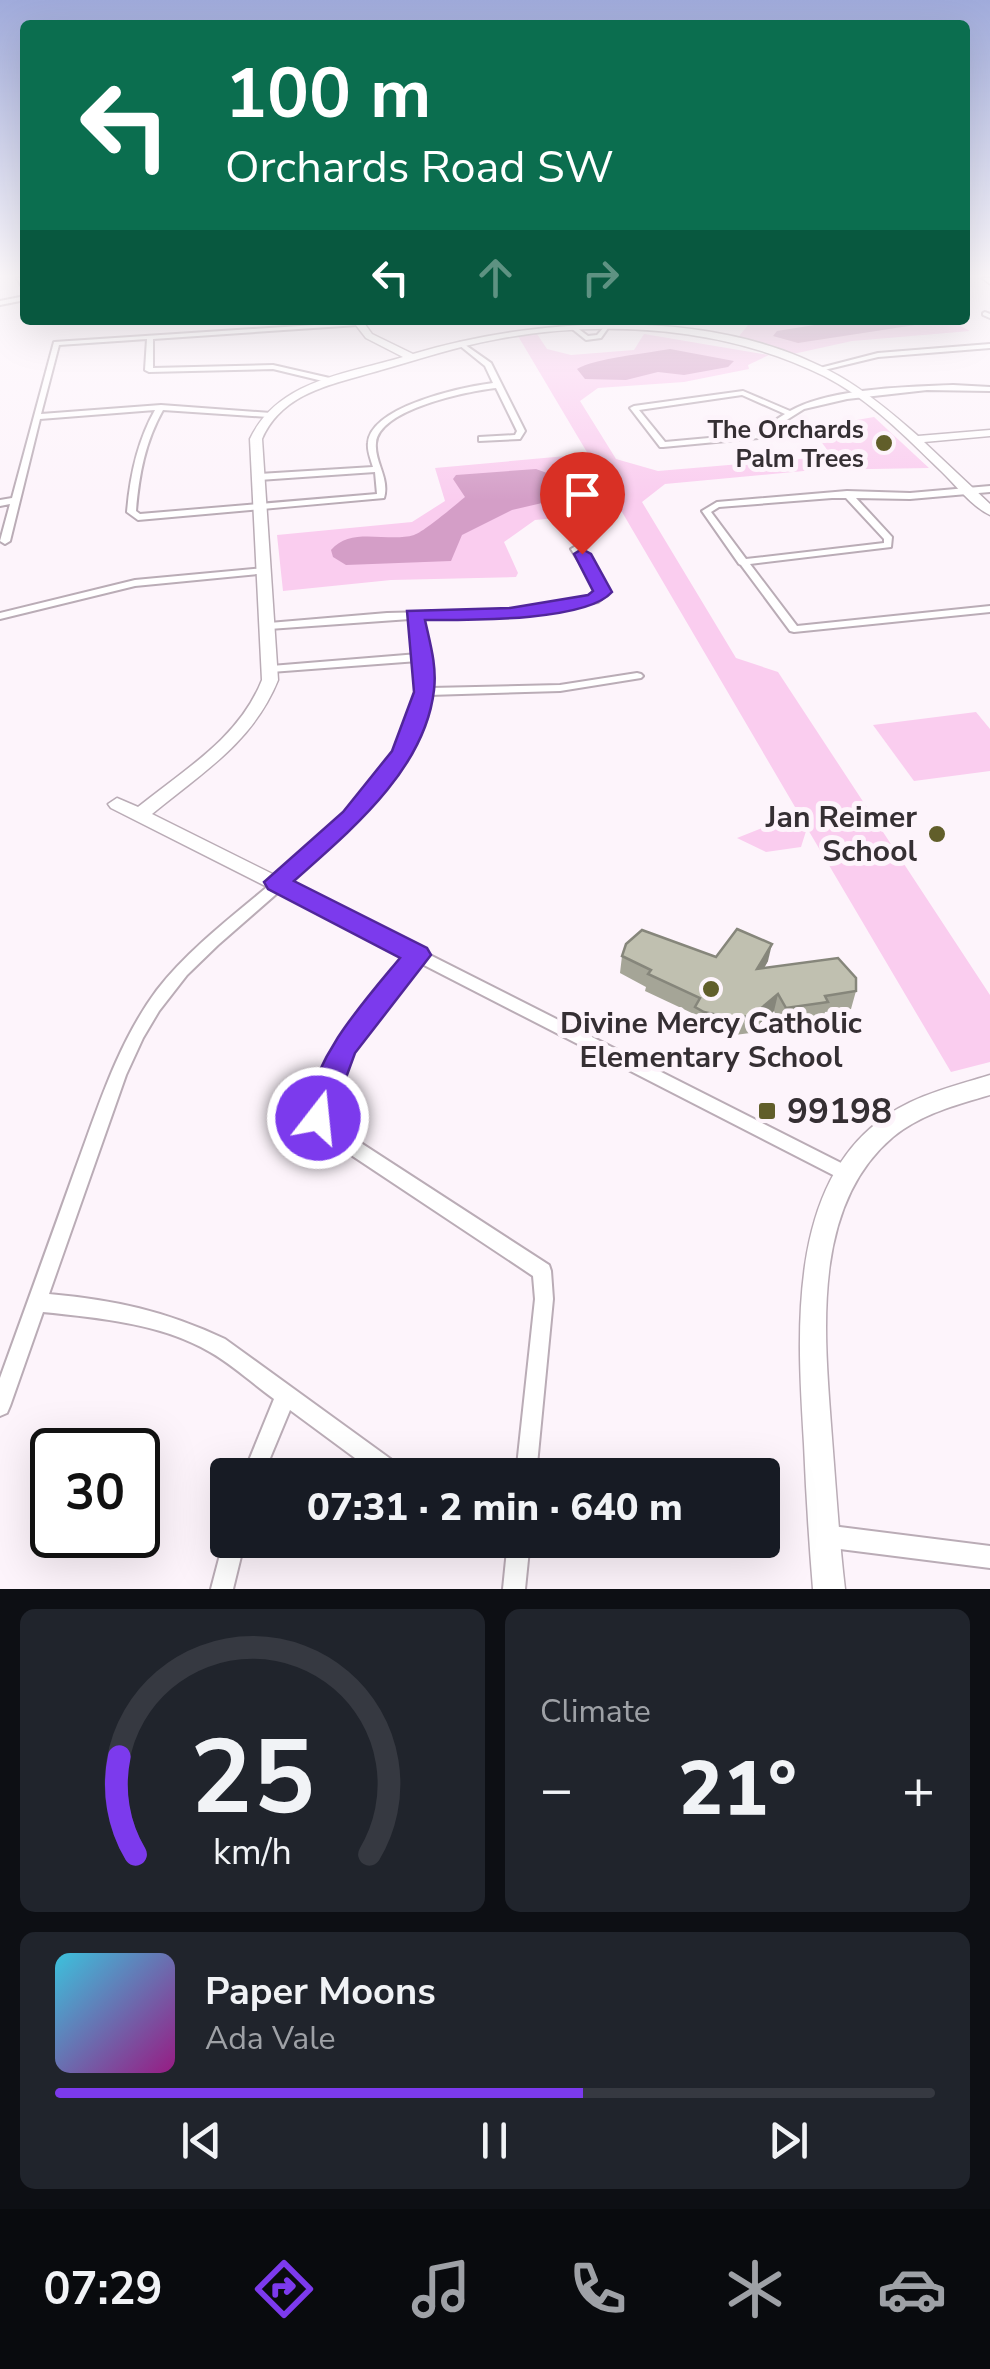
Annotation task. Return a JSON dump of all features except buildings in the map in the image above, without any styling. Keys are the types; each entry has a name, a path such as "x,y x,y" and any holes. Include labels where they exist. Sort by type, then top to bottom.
{"street":[{"path":"4,541 54,352"},
{"path":"149,352 148,370 287,366 331,381"},
{"path":"401,352 412,358"},
{"path":"140,814 239,734 260,705 271,669 256,439 268,415 292,397 331,381 432,352"},
{"path":"472,352 484,360 521,434 482,440"},
{"path":"769,352 820,370 863,396 990,511"},
{"path":"820,370 878,355 913,352"},
{"path":"162,407 139,450 133,515 377,498 383,491 372,435 386,420 411,408 498,385"},
{"path":"790,414 743,393 634,408 662,446 759,436 814,403 863,396 990,389"},
{"path":"38,417 162,407 268,415"},
{"path":"912,440 990,433"},
{"path":"260,477 378,469"},
{"path":"990,489 847,494 709,507 707,513 794,629 990,609"},
{"path":"742,562 888,546 888,539 847,494"},
{"path":"0,503 16,500"},
{"path":"269,626 414,615 510,614 594,600 602,596 601,588 576,549"},
{"path":"0,616 134,583 266,570"},
{"path":"0,1406 118,1075 143,1024 181,972 351,818 390,772 412,733 424,692 424,657 414,615"},
{"path":"271,669 424,657"},
{"path":"424,692 547,689 638,676"},
{"path":"117,804 845,1173"},
{"path":"418,955 344,1045 321,1098 318,1124 542,1271 544,1299 528,1458"},
{"path":"828,1589 810,1308 823,1232 845,1173 902,1117 933,1100 990,1086"},
{"path":"39,1302 124,1310 171,1322 218,1346 373,1458"},
{"path":"260,1458 286,1394"},
{"path":"824,1536 990,1558"},
{"path":"222,1589 230,1558"},
{"path":"514,1589 517,1558"}],"shaded area":[{"path":"528,352 769,355 748,365 749,369 684,382 598,388 580,401 616,459 658,471 823,457 828,451 820,440 845,422 874,417 929,468 814,470 665,484 642,502 736,658 778,672 990,995 990,1062 951,1072 807,828 801,847 766,852 737,838 772,824 805,824 622,512 535,520 504,542 518,573 516,577 391,580 283,591 277,535 412,522 445,501 435,468 588,454"},
{"path":"650,352 687,352 734,361 728,367 684,375 658,372 626,380 585,379 577,369 607,359"},
{"path":"536,469 547,473 555,500 512,510 462,535 451,561 346,565 333,557 331,550 349,539 404,537 425,529 465,497 453,479 456,475"},
{"path":"976,712 990,729 990,771 914,781 873,725"}],"place":[{"name":"The Orchards Palm Trees","path":"884,443"},
{"name":"Jan Reimer School","path":"937,834"},
{"name":"Divine Mercy Catholic Elementary School","path":"711,989"},
{"name":"99198","path":"767,1111"}],"route":[{"path":"318,1118 327,1080 344,1045 418,955 276,882 351,818 390,772 412,733 424,692 424,657 414,615 510,614 594,600 602,592 582,554"}]}
